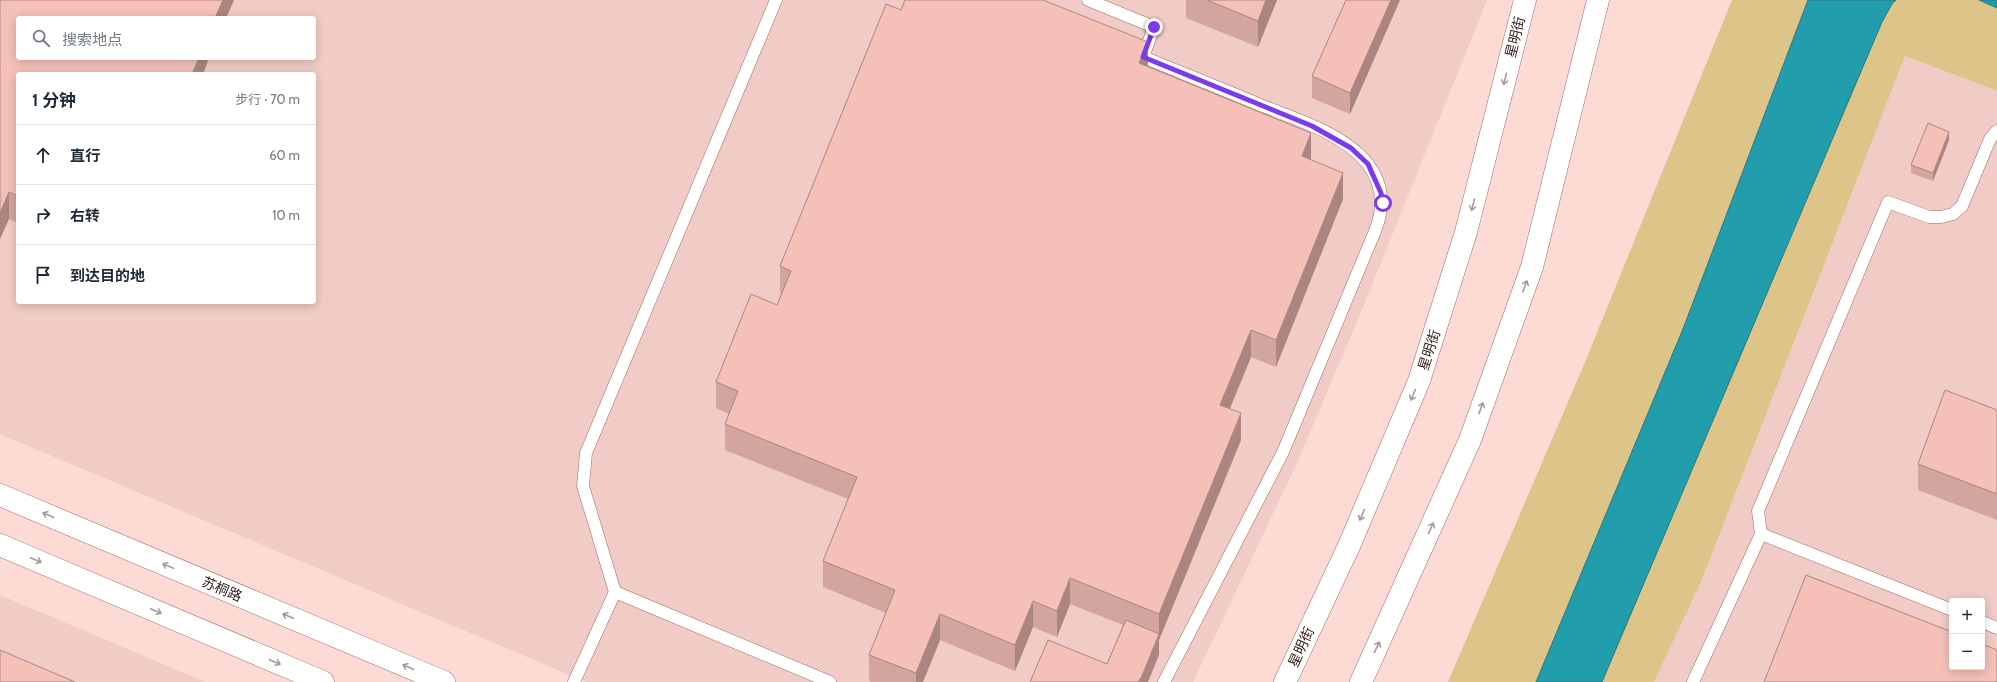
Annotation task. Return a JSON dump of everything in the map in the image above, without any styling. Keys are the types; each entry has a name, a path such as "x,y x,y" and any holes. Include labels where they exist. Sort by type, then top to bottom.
{"main road":[{"name":"星明街","path":"1285,682 1349,546 1419,381 1466,232 1525,0"},
{"path":"1361,682 1470,440 1529,274 1598,0"},
{"name":"苏桐路","path":"0,495 444,682"},
{"path":"0,545 323,682"}],"lane":[{"path":"574,682 614,592 583,486 586,453 776,0"},
{"path":"1088,0 1154,27 1143,57 1312,126 1351,148 1368,164 1381,193 1383,203 1376,231 1283,452 1164,682"},
{"path":"1693,682 1761,534 1758,511 1888,202 1929,217 1941,217 1953,214 1962,206 1990,139 1997,131"},
{"path":"1761,534 1949,609"},
{"path":"614,592 830,682"},
{"path":"1985,623 1997,628"}],"shaded area":[{"path":"0,0 1487,0 1364,305 1297,463 1193,682 586,682 0,434"},
{"path":"1732,0 1808,0 1683,329 1536,682 1448,682 1583,367"},
{"path":"1896,0 1979,0 1997,8 1997,91 1905,56 1701,582 1654,682 1602,682 1882,22 1892,4"},
{"path":"1905,56 1997,91 1997,682 1654,682 1701,582"},
{"path":"0,595 205,682 0,682"}],"water":[{"path":"1808,0 1896,0 1892,4 1882,22 1602,682 1536,682 1683,329"},
{"path":"1979,0 1997,0 1997,8"}],"building":[{"path":"0,0 223,0 216,16 16,16 16,60 198,60 193,72 16,72 16,195 9,192 0,213"},
{"path":"905,0 1043,0 1148,42 1139,63 1311,133 1302,156 1343,173 1276,340 1251,330 1220,405 1241,413 1159,614 1070,578 1057,611 1033,601 1015,645 940,614 916,673 869,655 895,590 823,561 857,477 725,424 738,391 716,382 751,294 777,305 791,271 780,266 886,4 901,10"},
{"path":"1207,0 1266,0 1258,21"},
{"path":"1346,0 1391,0 1350,93 1312,76"},
{"path":"1928,123 1949,132 1933,173 1911,165"},
{"path":"1945,390 1997,410 1997,494 1918,464"},
{"path":"1806,575 1949,631 1949,670 1985,670 1985,645 1997,650 1997,682 1764,682"},
{"path":"1126,620 1159,634 1142,676 1138,682 1030,682 1048,640 1107,664"},
{"path":"0,650 75,682 0,682"}],"route":[{"path":"1154,27 1143,57 1312,126 1336,138 1359,154 1368,164 1381,193 1383,203"}]}
